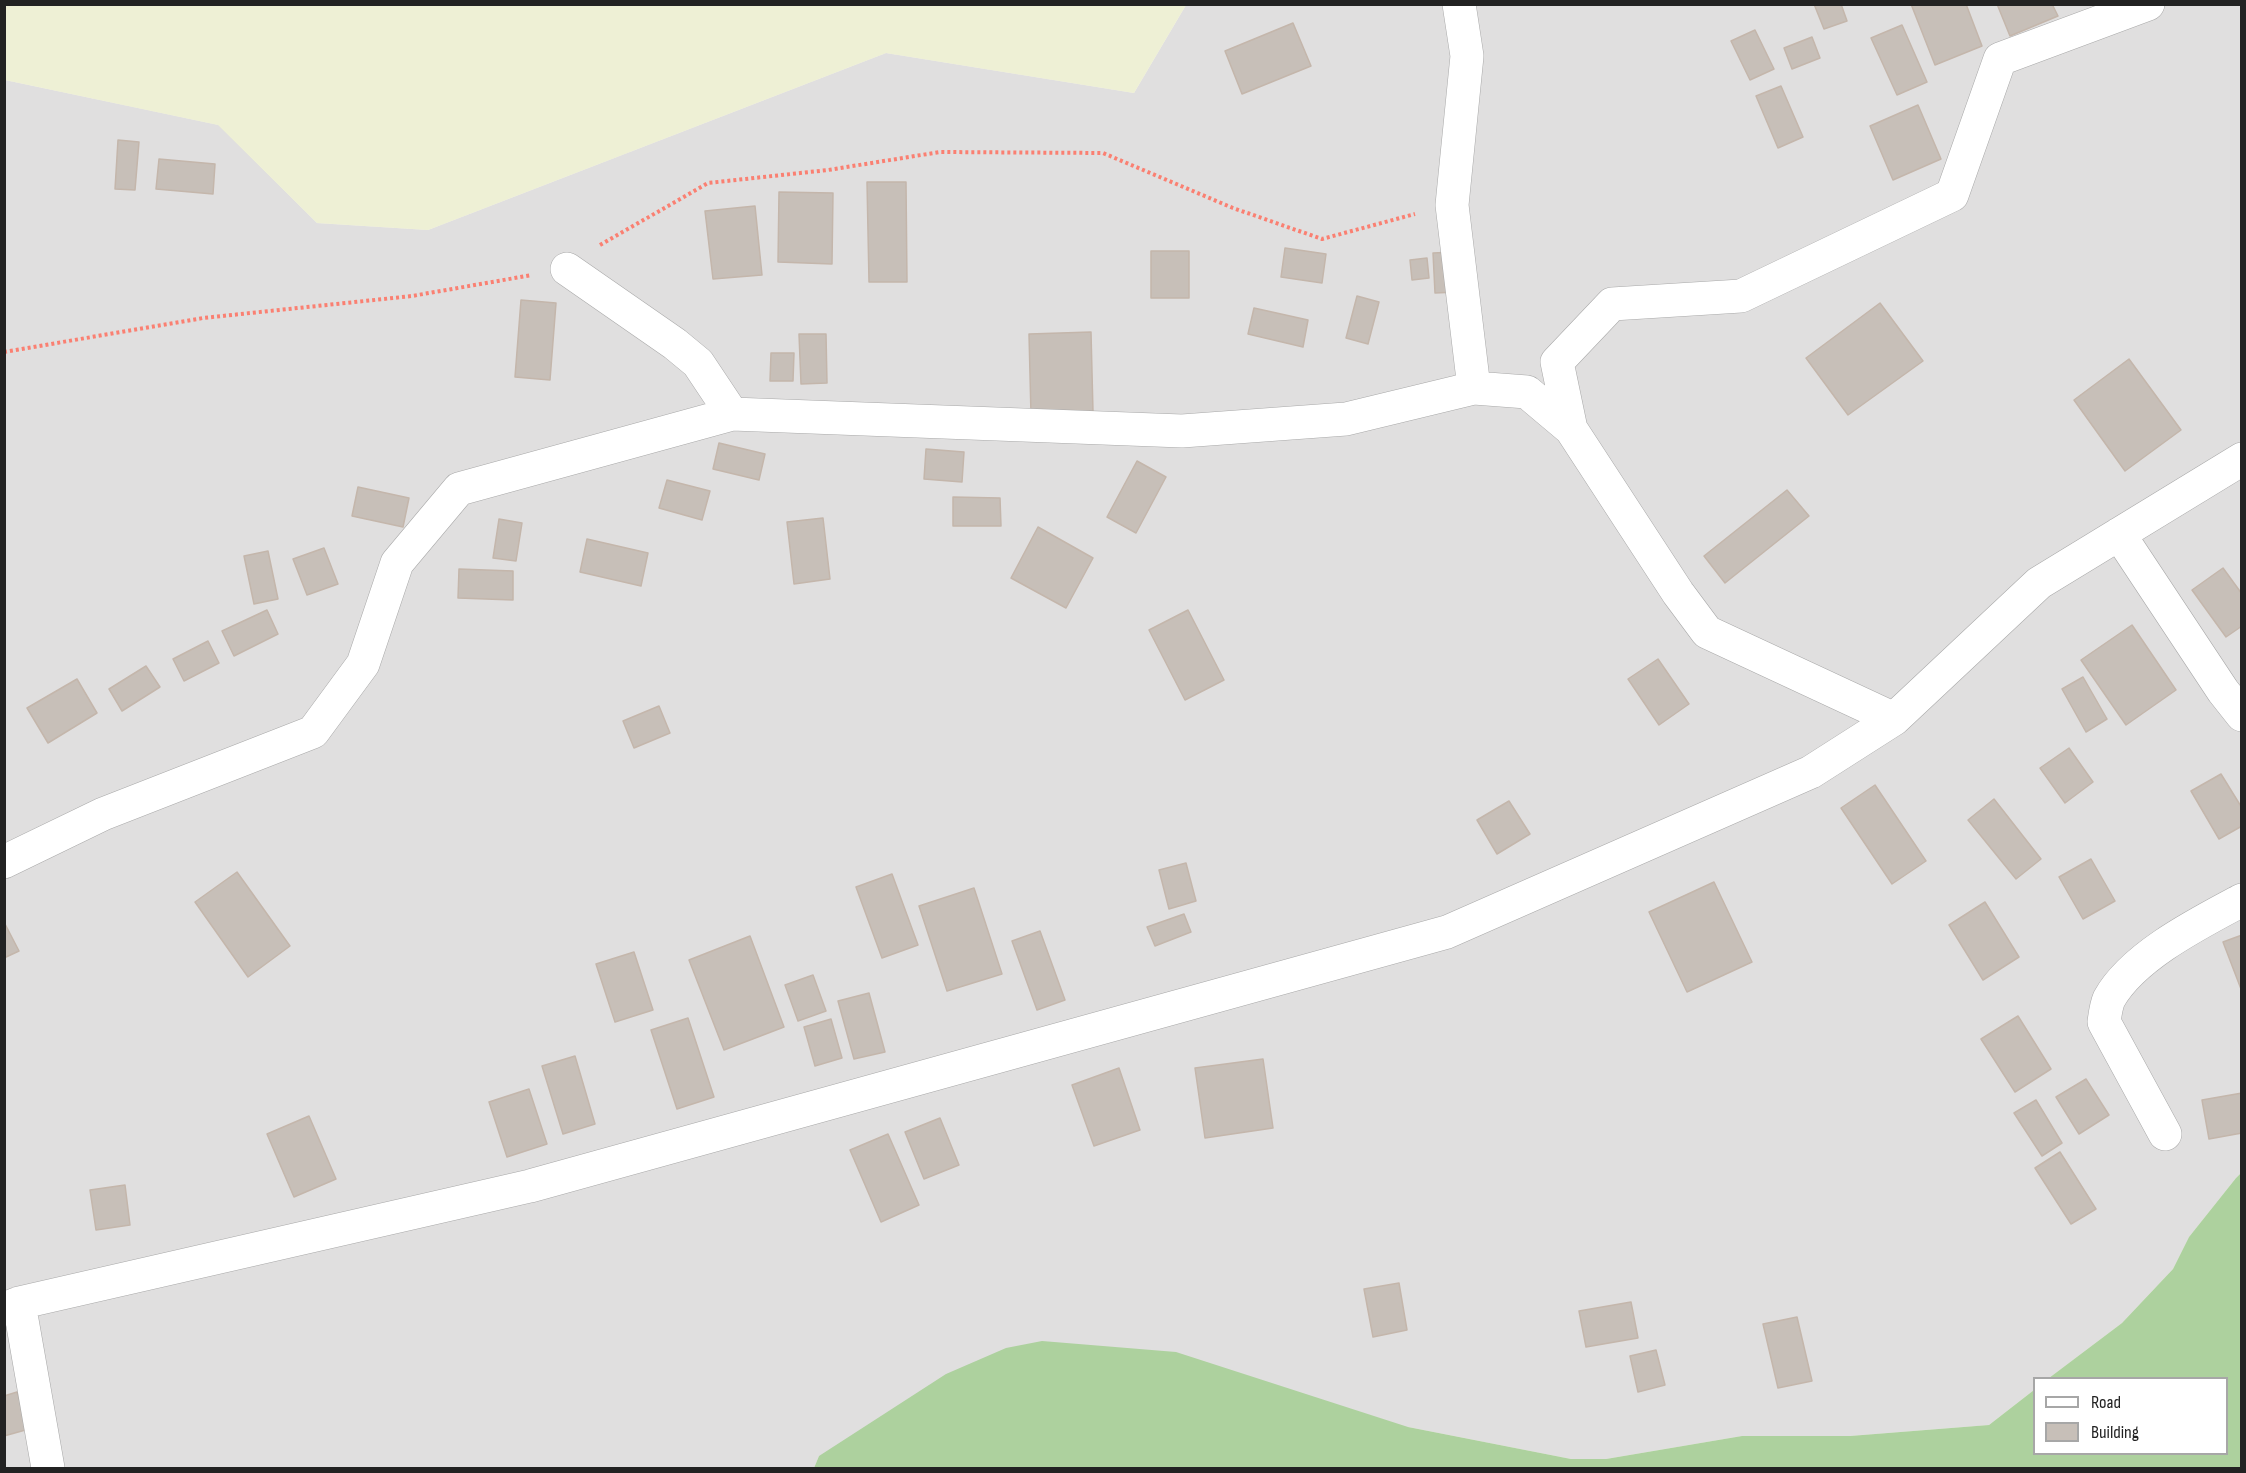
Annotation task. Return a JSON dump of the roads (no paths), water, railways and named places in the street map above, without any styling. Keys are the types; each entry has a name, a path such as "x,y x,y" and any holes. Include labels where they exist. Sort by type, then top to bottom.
{"street":[{"path":"1460,4 1467,56 1452,205 1474,388"},
{"path":"1571,429 1557,362 1612,304 1741,296 1952,195 2000,59 2148,4"},
{"path":"567,269 675,344 698,363 732,414"},
{"path":"4,862 103,814 313,732 363,664 397,563 459,489 732,414 1182,431 1346,419 1474,388 1527,392 1571,429 1678,593 1707,632 1894,719"},
{"path":"48,1468 12,1306 530,1186 1447,932 1811,772 1894,719 2039,584 2241,459"},
{"path":"2119,534 2241,715"},
{"path":"2165,1134 2104,1022 2108,1001 2130,970 2196,924 2241,900"}]}
